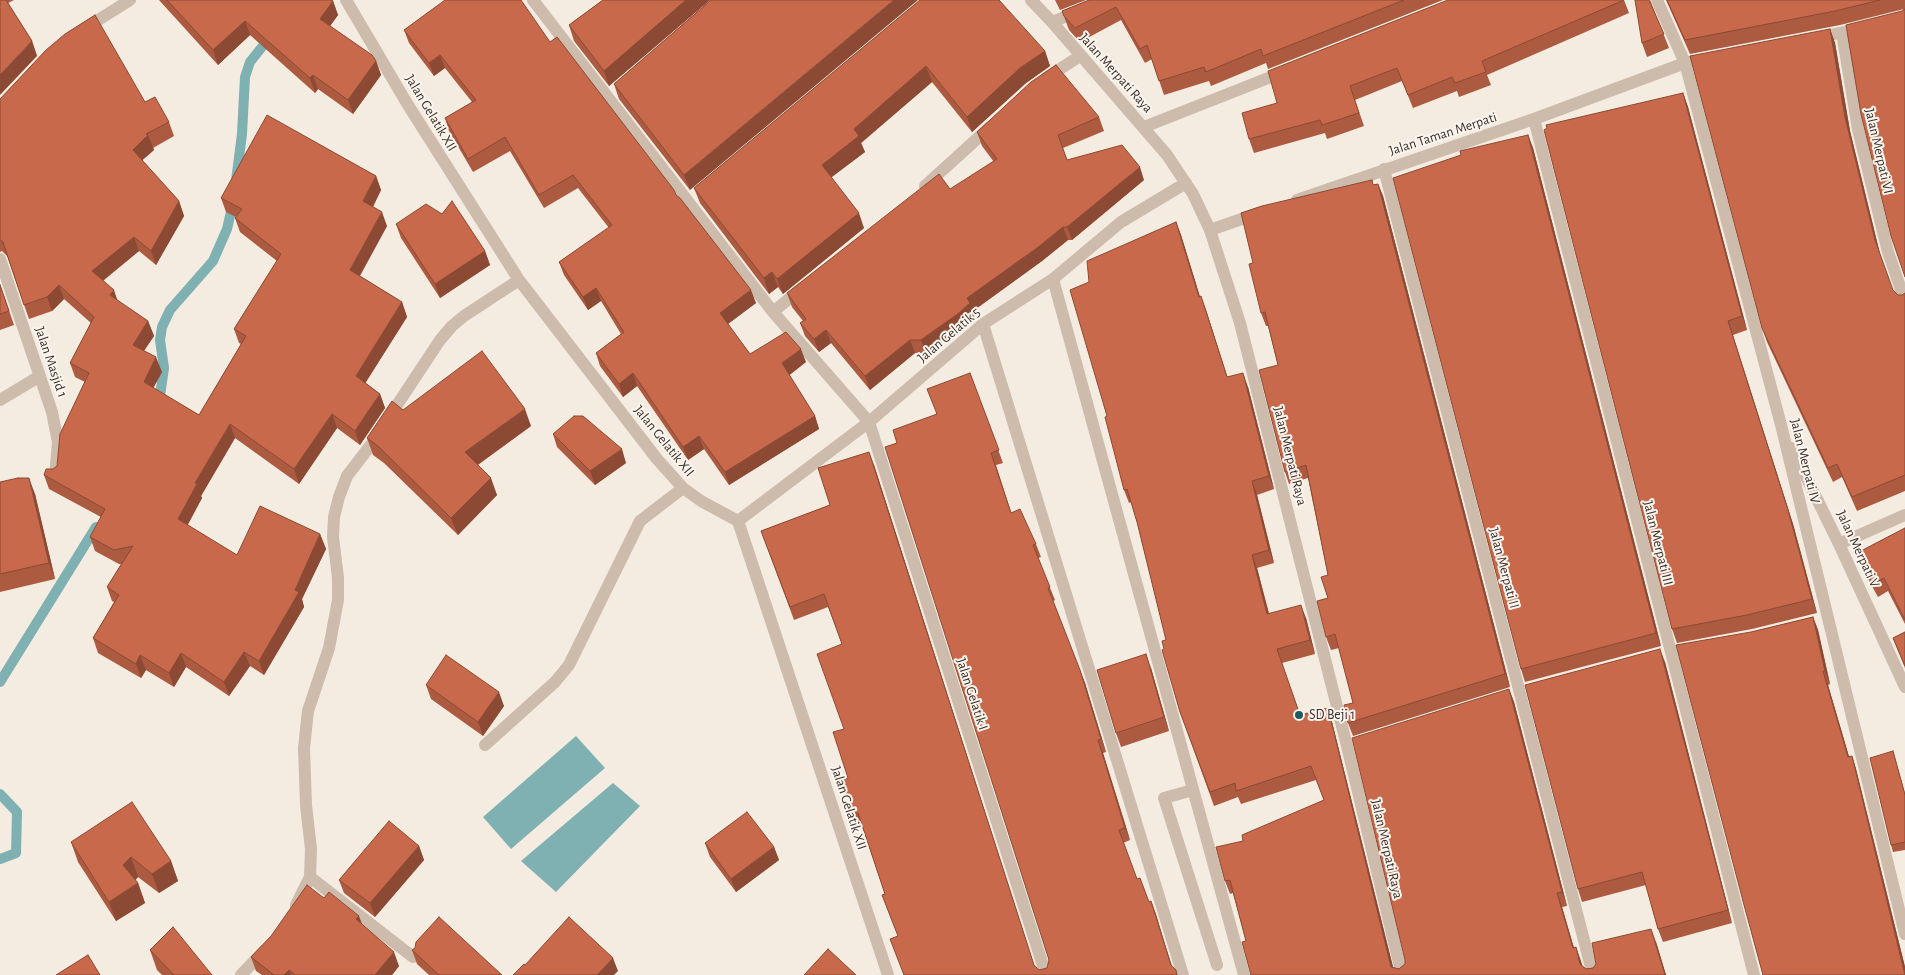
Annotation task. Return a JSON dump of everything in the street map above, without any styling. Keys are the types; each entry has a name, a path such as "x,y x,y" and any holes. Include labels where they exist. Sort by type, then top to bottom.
{"street":[{"path":"77,34 130,0"},
{"name":"Jalan Gelatik XII","path":"346,0 458,187 519,280 658,459 683,488 701,501 738,521 888,975"},
{"path":"533,0 613,94 773,312 869,422"},
{"name":"Jalan Merpati Raya","path":"1031,0 1167,155 1186,183 1210,230 1240,323 1351,745 1402,975"},
{"path":"1052,22 1108,0"},
{"name":"Jalan Merpati IV","path":"1657,0 1685,63 1781,425 1824,620 1905,934"},
{"path":"1802,40 1878,24"},
{"name":"Jalan Merpati VI","path":"1842,33 1858,129 1888,252 1905,301"},
{"path":"1039,83 1080,56"},
{"name":"Jalan Taman Merpati","path":"1210,230 1534,119 1685,63 1704,59"},
{"path":"1144,127 1300,66"},
{"name":"Jalan Merpati III","path":"1534,119 1754,975"},
{"path":"917,193 998,120"},
{"name":"Jalan Merpati II","path":"1384,169 1593,975"},
{"name":"Jalan Gelatik 5","path":"738,521 869,422 983,324 1053,279 1121,222 1186,183"},
{"name":"Jalan Masjid 1","path":"0,259 40,376 55,427 58,442 55,476"},
{"path":"1053,279 1244,975"},
{"path":"290,916 310,877 311,849 306,805 304,748 308,711 329,648 338,600 338,578 333,537 334,517 339,497 347,476 370,446 440,340 464,316 519,280"},
{"path":"773,312 810,282"},
{"path":"983,324 1182,975"},
{"path":"0,400 40,376"},
{"name":"Jalan Gelatik I","path":"869,422 1046,975"},
{"name":"Jalan Merpati V","path":"1781,425 1839,544 1905,687"},
{"path":"486,745 555,682 569,665 640,521 683,488"},
{"path":"1839,544 1905,515"},
{"path":"1193,790 1164,798 1216,965"},
{"path":"310,877 414,957"},
{"path":"241,975 274,938"}],"water":[{"path":"576,736 605,768 511,849 483,817"},
{"path":"613,783 640,806 556,892 521,861"}],"building":[{"path":"0,0 6,0 32,41 0,75"},
{"path":"167,0 331,0 333,1 320,19 372,55 376,61 348,100 313,75 310,78 245,21 213,50"},
{"path":"445,0 521,0 550,42 557,37 676,195 751,290 720,313 750,354 786,332 801,349 782,363 815,416 725,472 699,436 683,447 633,373 619,384 596,353 624,332 596,288 583,297 559,262 612,225 573,175 539,195 505,137 468,159 445,118 476,100 440,55 429,63 404,30"},
{"path":"603,0 686,0 604,71 569,25"},
{"path":"711,0 894,0 684,175 614,84"},
{"path":"920,0 999,0 1045,51 1020,68 967,117 926,66 854,129 859,136 822,165 859,213 777,279 772,272 764,278 694,188"},
{"path":"1089,0 1404,0 1263,56 1261,49 1206,72 1204,67 1159,81 1147,45 1140,49 1116,7 1075,28 1064,16 1062,11"},
{"path":"1448,0 1624,0 1482,61 1486,72 1455,83 1452,77 1408,95 1397,68 1350,86 1359,113 1322,125 1320,120 1249,139 1242,113 1277,103 1268,71"},
{"path":"1635,0 1649,0 1664,34 1642,43"},
{"path":"1667,0 1880,0 1835,11 1685,40"},
{"path":"1905,9 1905,277 1891,236 1861,114 1846,25"},
{"path":"95,15 145,102 155,97 169,122 146,134 148,135 133,150 179,201 151,251 134,237 92,271 114,290 110,295 148,321 133,345 156,357 144,382 199,415 246,336 234,329 281,254 235,218 242,209 221,198 267,115 376,176 363,201 382,212 350,270 402,302 356,376 380,394 355,431 332,414 294,469 230,424 195,483 197,484 178,519 237,555 260,506 320,534 295,590 299,592 259,661 244,652 224,682 181,653 169,673 140,655 136,664 93,638 119,595 107,587 133,546 114,550 90,537 105,509 44,475 46,469 53,469 57,466 60,434 89,373 70,363 94,317 59,285 47,297 24,305 3,242 0,240 0,99 46,50 65,34"},
{"path":"1830,29 1845,117 1875,240 1893,290 1898,295 1905,293 1905,475 1852,497 1837,464 1828,468 1762,328 1690,56"},
{"path":"1056,65 1099,117 1058,135 1067,160 1122,145 1140,167 1067,227 1063,227 967,298 970,303 959,313 921,340 910,340 865,376 826,330 814,339 800,323 806,319 787,293 939,174 950,189 997,159 977,132 1031,82"},
{"path":"1683,93 1742,316 1728,321 1788,510 1812,599 1747,615 1672,629 1544,130 1547,128 1546,125"},
{"path":"1528,135 1656,633 1521,669 1393,178 1461,155 1460,151"},
{"path":"1372,180 1373,185 1378,184 1505,674 1348,723 1344,705 1353,703 1335,634 1326,637 1317,601 1328,598 1321,577 1328,575 1306,465 1285,472 1259,370 1278,365 1265,312 1261,313 1249,264 1253,263 1241,213 1262,206"},
{"path":"452,201 485,251 435,284 396,224 426,204 442,214"},
{"path":"1176,222 1199,297 1201,296 1227,377 1243,373 1269,476 1252,481 1269,550 1252,555 1267,614 1301,605 1310,640 1277,649 1300,715 1328,708 1391,967 1399,969 1405,964 1405,960 1352,738 1509,689 1562,892 1557,893 1573,948 1576,947 1580,964 1586,969 1593,968 1596,964 1592,943 1651,929 1665,975 1251,975 1242,942 1246,941 1230,880 1225,881 1216,847 1243,841 1242,835 1324,800 1311,766 1236,791 1235,783 1210,792 1180,712 1162,650 1164,649 1162,641 1166,640 1137,522 1127,489 1124,490 1105,417 1107,416 1070,290 1089,282 1087,261"},
{"path":"0,285 9,311 0,314"},
{"path":"482,351 525,409 465,452 491,478 451,518 378,446 367,438 392,401 403,410"},
{"path":"970,373 999,450 991,453 1011,513 1020,509 1036,544 1033,545 1050,587 1048,588 1080,670 1101,739 1098,740 1125,828 1119,830 1137,879 1140,878 1149,902 1151,901 1171,965 1176,970 1177,975 904,975 890,939 898,936 882,895 885,894 858,813 854,814 842,780 848,778 833,732 844,729 817,654 842,644 824,594 790,607 761,531 830,505 818,468 869,452 1034,965 1039,970 1047,968 1049,960 885,447 897,443 893,430 937,414 927,389"},
{"path":"574,416 583,416 622,449 590,471 553,434"},
{"path":"18,478 29,478 49,563 0,574 0,482"},
{"path":"1905,528 1905,620 1884,578 1873,584 1857,553"},
{"path":"1813,617 1825,671 1823,671 1848,757 1852,756 1905,975 1763,975 1676,645 1751,632"},
{"path":"1905,632 1905,666 1893,638"},
{"path":"1660,649 1728,910 1658,929 1642,872 1578,889 1525,685"},
{"path":"1146,654 1164,717 1116,733 1097,670"},
{"path":"446,655 499,692 478,722 426,685"},
{"path":"1893,751 1905,795 1905,842 1891,845 1870,758"},
{"path":"132,802 171,861 152,874 131,857 123,865 138,883 109,902 71,842"},
{"path":"747,812 774,847 731,879 705,843"},
{"path":"389,821 419,846 370,903 339,880"},
{"path":"307,885 324,898 329,892 359,916 356,919 394,952 375,975 295,975 289,970 284,975 274,975 251,957 271,936"},
{"path":"439,917 502,975 439,975 412,950 415,948 416,942"},
{"path":"569,917 613,958 597,975 513,975 525,965"},
{"path":"173,927 212,975 174,975 150,950"},
{"path":"828,949 856,975 804,975"},
{"path":"88,955 100,975 56,975"}],"waterway":[{"path":"236,181 242,134 245,77 250,62 270,37"},
{"path":"159,403 164,368 160,340 162,327 170,310 213,261 227,229 233,203"},
{"path":"0,682 96,527"},
{"path":"0,794 17,812 16,853 0,859"}],"place":[{"name":"SD Beji 1","path":"1299,715"}]}
